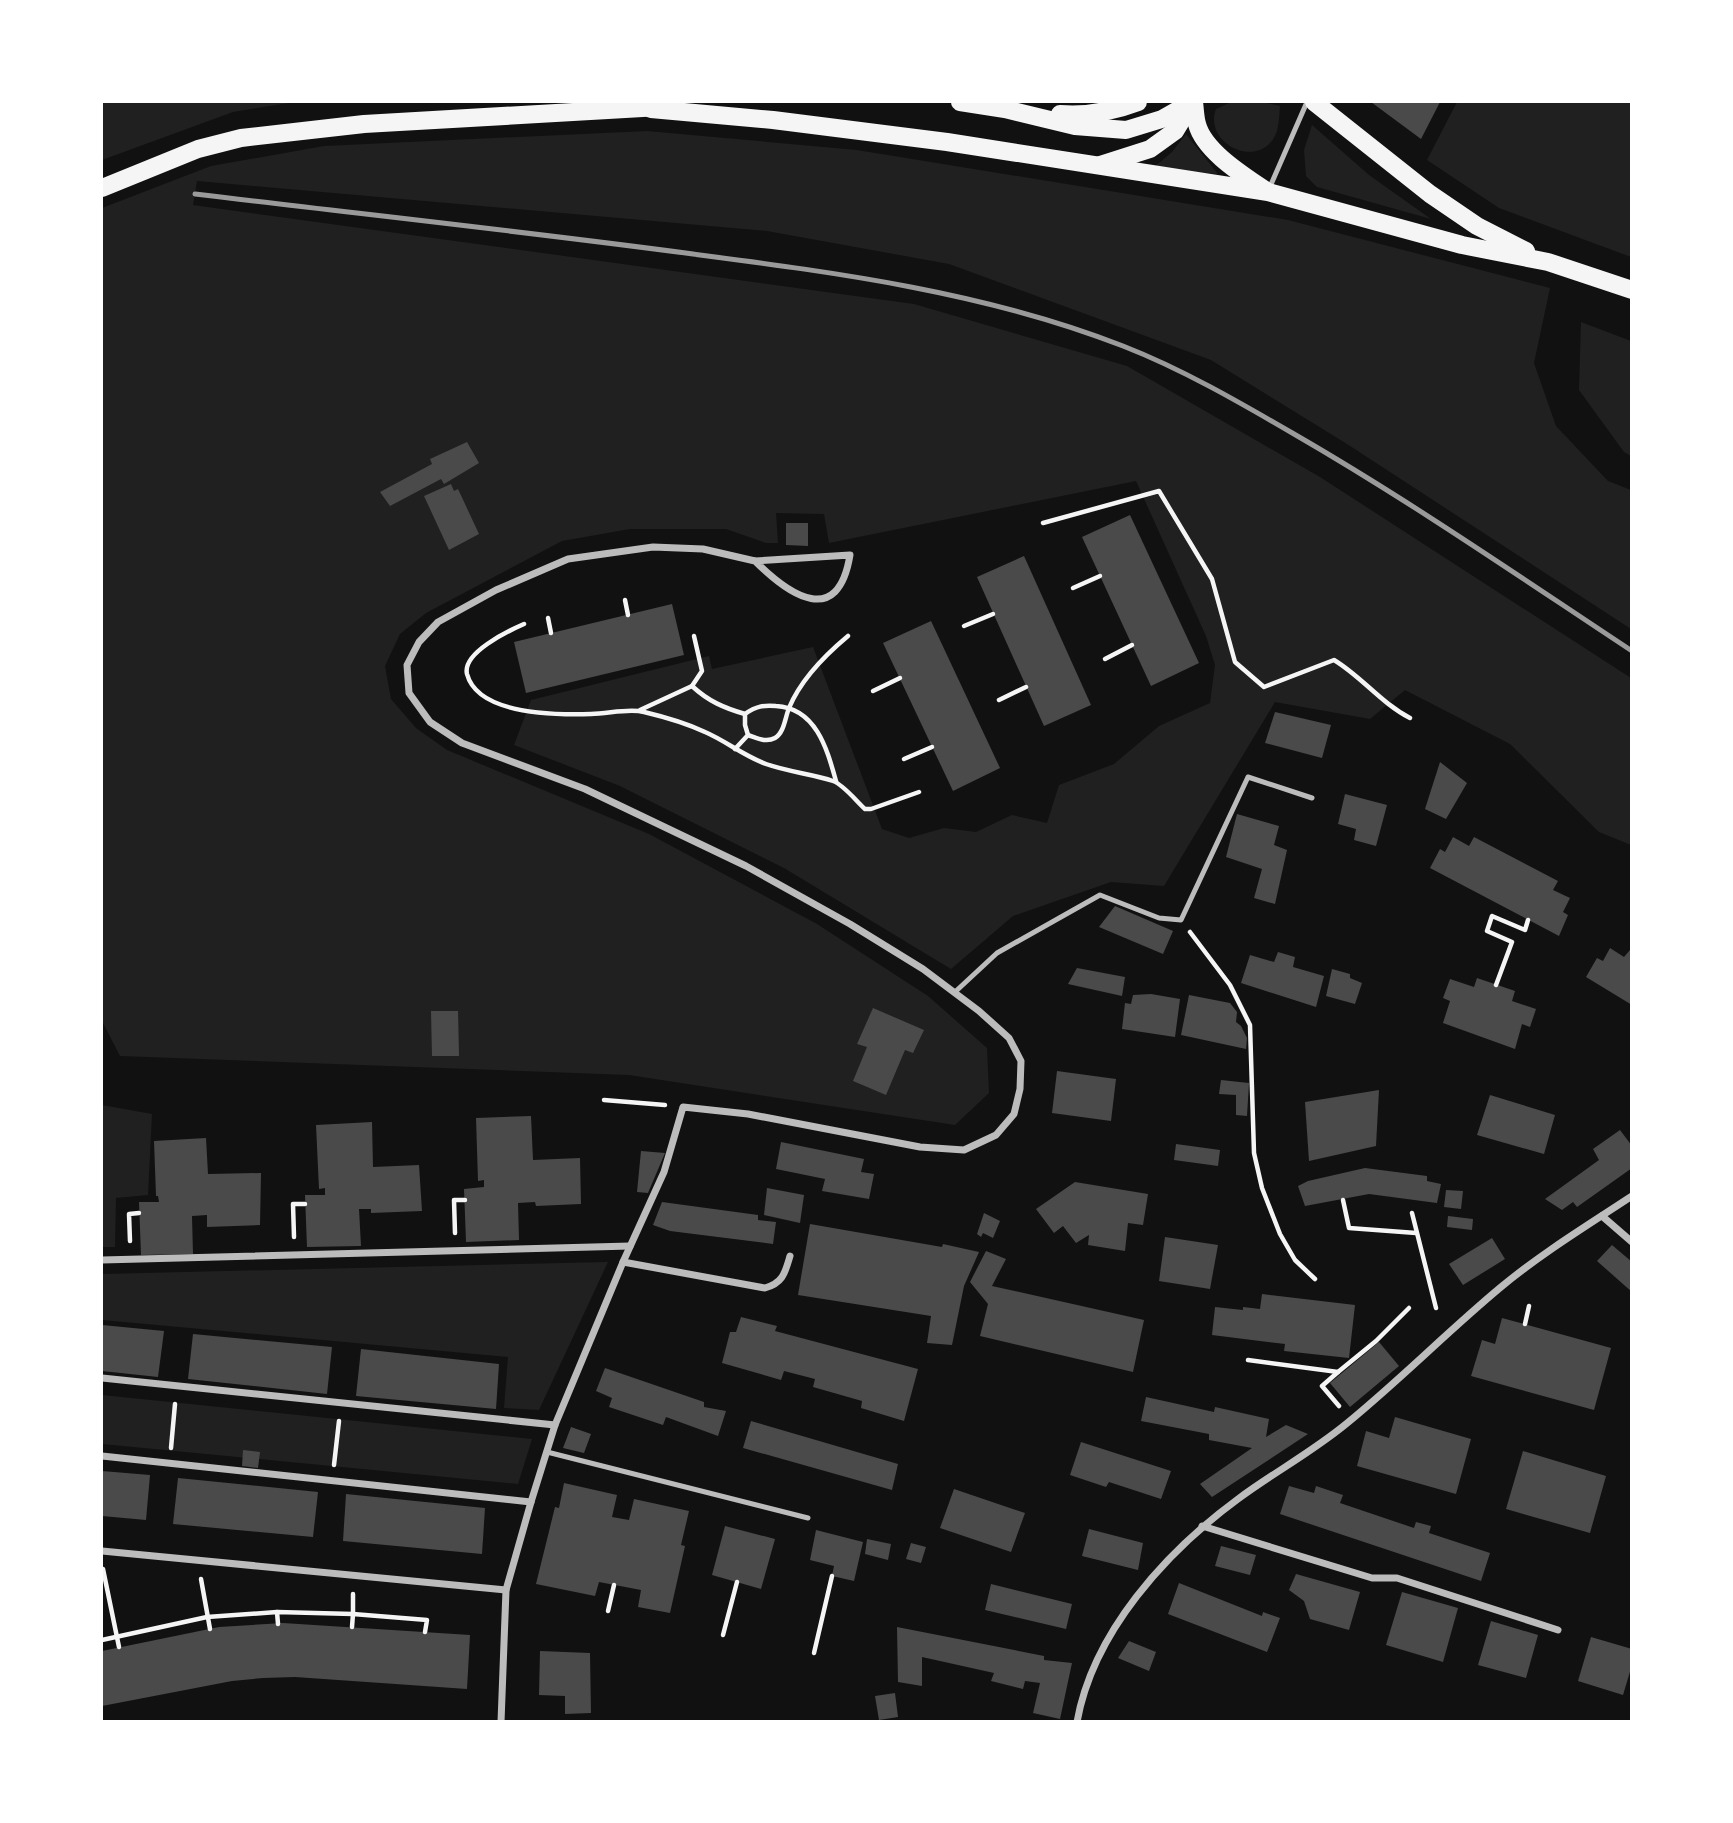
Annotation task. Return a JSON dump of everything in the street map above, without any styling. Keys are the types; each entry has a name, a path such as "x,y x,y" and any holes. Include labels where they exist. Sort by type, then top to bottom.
{"main road":[{"path":"102,188 198,149 241,138 364,124 652,108 695,102"},
{"path":"960,102 1081,116 1118,110 1138,102"},
{"path":"1097,166 1150,149 1175,131 1193,102"},
{"path":"1005,109 1075,126 1126,130 1162,119 1193,102"},
{"path":"1193,102 1197,126 1209,144 1232,167 1268,192"},
{"path":"1314,102 1430,194 1477,226 1548,262"},
{"path":"652,108 935,140 1268,192 1462,245 1548,262 1632,290"}],"street":[{"path":"501,1721 506,1590 531,1502 555,1424 664,1172 683,1107 748,1114 920,1147 964,1150 996,1135 1014,1114 1020,1089 1021,1061 1009,1038 979,1011 923,969 850,924 746,866 585,789 462,743 430,722 409,694 407,665 419,642 438,622 496,590 568,559 653,547 703,549 755,561 850,555 844,583 830,596 820,599 794,594 774,580 755,561"},
{"path":"1077,1721 1092,1668 1108,1636 1167,1562 1202,1526 1352,1420 1504,1285 1632,1196"},
{"path":"1602,1216 1632,1242"},
{"path":"102,1260 630,1246"},
{"path":"623,1262 765,1288 776,1285 785,1276 790,1256"},
{"path":"102,1378 555,1424"},
{"path":"102,1456 531,1502"},
{"path":"1202,1526 1372,1578 1397,1578 1558,1630"},
{"path":"102,1551 506,1590"}],"lane":[{"path":"1268,192 1307,102"},
{"path":"955,992 997,953 1100,895 1159,918 1181,920 1248,777 1312,799"},
{"path":"547,1452 808,1518"}],"path":[{"path":"1042,523 1159,491 1212,579 1235,662 1264,687 1334,660 1351,670 1392,709 1410,718"},
{"path":"1073,588 1100,576"},
{"path":"625,600 628,615"},
{"path":"964,626 993,614"},
{"path":"548,618 551,633"},
{"path":"524,625 500,635 467,664 471,684 485,698 517,710 591,714 640,710 692,686 702,671 694,636"},
{"path":"748,735 763,741 774,739 779,734 790,706 820,660 848,636"},
{"path":"1105,659 1132,645"},
{"path":"873,691 900,678"},
{"path":"692,686 706,699 726,709 745,714 761,705 790,706 802,714 825,743 836,781 865,809 919,792"},
{"path":"999,700 1026,687"},
{"path":"640,710 706,732 765,764 836,781"},
{"path":"745,714 748,735"},
{"path":"735,749 748,735"},
{"path":"904,758 932,747"},
{"path":"1496,985 1512,942 1487,931 1493,916 1525,930 1528,920"},
{"path":"1181,920 1230,985 1250,1025 1254,1153 1262,1188 1270,1212 1295,1260 1315,1279"},
{"path":"604,1100 683,1107"},
{"path":"1343,1199 1349,1228 1416,1233"},
{"path":"456,1251 454,1200 465,1200"},
{"path":"295,1255 293,1204 305,1204"},
{"path":"130,1260 129,1214 139,1213"},
{"path":"1412,1213 1436,1308"},
{"path":"1525,1324 1529,1307"},
{"path":"1352,1420 1322,1386 1376,1341 1409,1308"},
{"path":"1248,1360 1338,1372"},
{"path":"169,1463 177,1386"},
{"path":"332,1481 341,1403"},
{"path":"102,1561 120,1647"},
{"path":"198,1561 210,1629"},
{"path":"814,1653 832,1576"},
{"path":"723,1635 737,1582"},
{"path":"608,1611 614,1585"},
{"path":"277,1612 278,1623"},
{"path":"102,1640 207,1617 277,1612 427,1620 425,1632"},
{"path":"352,1627 353,1614"}],"shaded area":[{"path":"102,102 295,102 233,112 102,160"},
{"path":"1231,102 1262,102 1280,106 1277,131 1273,140 1261,149 1251,152 1241,151 1222,139 1216,131 1216,109"},
{"path":"1457,102 1631,102 1631,257 1499,208 1427,160"},
{"path":"1312,125 1369,175 1431,219 1317,187 1306,176 1304,150"},
{"path":"647,131 857,150 1288,220 1550,288 1534,363 1556,426 1608,481 1631,490 1631,629 1347,444 1211,360 949,264 767,231 197,181 193,205 914,304 1127,366 1320,477 1631,678 1631,845 1599,832 1510,744 1405,690 1370,719 1275,702 1164,886 1111,882 1013,916 951,969 784,868 620,786 514,745 531,700 709,656 712,669 813,647 882,829 909,838 944,828 976,832 1012,815 1047,823 1059,785 1114,764 1159,726 1210,703 1215,665 1206,636 1136,481 829,543 824,514 776,513 778,543 766,543 726,529 630,529 562,541 426,613 400,634 385,666 391,699 416,728 447,750 649,834 817,924 928,996 987,1048 989,1093 955,1125 629,1075 120,1056 102,1021 102,208 211,166 324,146"},
{"path":"1186,134 1218,174 1152,169 1172,152"},
{"path":"1581,322 1631,341 1631,456 1624,452 1579,390"},
{"path":"102,1105 152,1114 148,1195 116,1198 115,1247 102,1247"},
{"path":"608,1262 539,1410 504,1408 508,1357 102,1320 102,1274"},
{"path":"102,1395 532,1439 518,1484 102,1444"}],"building":[{"path":"1371,102 1440,102 1421,139"},
{"path":"467,442 479,463 444,484 441,479 390,506 380,492 432,464 430,459"},
{"path":"451,484 454,491 458,489 479,534 449,550 424,496"},
{"path":"1130,515 1199,663 1151,686 1082,537"},
{"path":"786,523 808,523 808,546 786,545"},
{"path":"1024,556 1091,705 1044,726 977,577"},
{"path":"672,604 684,655 526,693 514,642"},
{"path":"931,621 1000,768 953,791 883,643"},
{"path":"1275,712 1331,725 1322,758 1265,743"},
{"path":"1440,762 1467,783 1446,819 1425,809"},
{"path":"1345,794 1387,805 1376,846 1354,840 1356,829 1338,824"},
{"path":"1237,814 1279,826 1274,845 1287,850 1275,904 1254,898 1262,869 1226,857"},
{"path":"1453,837 1469,846 1474,837 1558,881 1553,890 1570,898 1563,912 1568,915 1559,936 1430,868 1440,849 1445,852"},
{"path":"1115,906 1173,931 1163,954 1099,927"},
{"path":"1610,948 1624,957 1632,951 1632,1005 1586,977 1597,958 1603,961"},
{"path":"1278,952 1295,957 1293,967 1324,976 1316,1007 1241,983 1250,955 1274,962"},
{"path":"1077,968 1125,977 1122,996 1068,984"},
{"path":"1332,969 1350,974 1350,978 1362,983 1355,1004 1326,996"},
{"path":"1477,978 1515,991 1512,1001 1536,1009 1530,1027 1522,1024 1515,1049 1443,1023 1450,1001 1443,998 1450,979 1474,987"},
{"path":"1151,994 1180,999 1175,1037 1122,1029 1125,1003 1131,1004 1133,995"},
{"path":"1189,995 1230,1003 1237,1012 1236,1022 1247,1038 1246,1049 1181,1035"},
{"path":"873,1008 924,1030 913,1053 905,1050 886,1095 853,1081 867,1047 857,1044"},
{"path":"431,1011 458,1011 459,1056 432,1056"},
{"path":"1057,1071 1116,1079 1111,1121 1052,1113"},
{"path":"1221,1080 1249,1083 1247,1116 1236,1115 1236,1095 1219,1094"},
{"path":"1379,1090 1376,1146 1309,1161 1305,1102"},
{"path":"1490,1095 1555,1115 1544,1154 1477,1135"},
{"path":"531,1116 533,1160 580,1158 581,1204 536,1206 535,1202 518,1203 519,1240 466,1242 464,1189 484,1187 484,1180 478,1181 476,1118"},
{"path":"372,1122 373,1167 419,1165 422,1211 371,1213 371,1209 359,1209 361,1246 307,1247 305,1195 325,1195 325,1188 319,1189 316,1125"},
{"path":"1620,1130 1632,1146 1632,1168 1577,1207 1573,1202 1562,1210 1545,1199 1599,1160 1593,1149"},
{"path":"206,1138 208,1174 261,1173 260,1225 207,1227 207,1215 192,1216 193,1254 141,1255 139,1202 159,1202 156,1196 154,1141"},
{"path":"781,1142 864,1159 861,1172 874,1174 869,1199 822,1191 825,1179 776,1169"},
{"path":"1176,1144 1220,1150 1218,1166 1174,1160"},
{"path":"641,1151 665,1153 648,1193 637,1192"},
{"path":"1365,1168 1427,1176 1427,1181 1441,1184 1437,1203 1369,1194 1305,1206 1298,1186 1308,1181"},
{"path":"1075,1182 1148,1194 1143,1225 1128,1223 1125,1251 1088,1245 1089,1235 1076,1243 1063,1226 1054,1233 1036,1209"},
{"path":"767,1188 804,1195 800,1223 764,1215"},
{"path":"1446,1190 1463,1191 1461,1209 1444,1207"},
{"path":"662,1202 758,1215 758,1220 776,1222 773,1244 670,1231 653,1225"},
{"path":"984,1213 1000,1221 993,1238 983,1233 981,1237 977,1234"},
{"path":"1448,1216 1473,1219 1472,1230 1447,1227"},
{"path":"810,1224 979,1252 964,1286 952,1345 927,1343 931,1316 798,1295"},
{"path":"1165,1237 1218,1245 1210,1289 1159,1281"},
{"path":"1492,1238 1505,1259 1463,1285 1449,1264"},
{"path":"1612,1245 1632,1262 1632,1292 1597,1261"},
{"path":"986,1251 1006,1259 992,1286 1144,1320 1133,1372 980,1336 988,1304 970,1282"},
{"path":"1262,1294 1355,1305 1349,1358 1284,1351 1285,1344 1212,1335 1215,1307 1260,1309"},
{"path":"741,1317 777,1326 775,1331 918,1369 904,1421 861,1408 862,1401 813,1387 815,1379 784,1371 781,1380 722,1363 730,1332 736,1332"},
{"path":"1502,1318 1611,1348 1594,1410 1471,1376 1482,1340 1495,1344"},
{"path":"102,1325 164,1331 158,1377 102,1371"},
{"path":"193,1334 332,1347 327,1394 188,1379"},
{"path":"1379,1342 1399,1366 1350,1407 1330,1383"},
{"path":"361,1349 499,1364 496,1409 356,1396"},
{"path":"605,1368 704,1402 704,1407 726,1411 718,1436 666,1417 663,1425 609,1407 612,1398 596,1391"},
{"path":"1146,1397 1214,1412 1215,1407 1269,1419 1266,1437 1286,1425 1308,1434 1212,1497 1200,1484 1252,1448 1209,1440 1209,1434 1141,1421"},
{"path":"1395,1417 1471,1439 1456,1494 1357,1466 1366,1431 1389,1438"},
{"path":"751,1421 898,1464 892,1490 743,1448"},
{"path":"571,1427 591,1434 584,1453 563,1448"},
{"path":"1081,1442 1171,1471 1161,1499 1109,1482 1106,1487 1070,1475"},
{"path":"243,1450 260,1452 258,1468 242,1466"},
{"path":"1523,1451 1606,1476 1590,1533 1506,1509"},
{"path":"102,1471 150,1475 146,1520 102,1516"},
{"path":"178,1478 318,1492 313,1537 173,1524"},
{"path":"564,1483 617,1495 612,1517 629,1520 634,1499 689,1511 681,1545 685,1546 670,1613 638,1607 641,1590 599,1582 595,1596 536,1584 555,1507 559,1508"},
{"path":"1289,1486 1314,1493 1316,1486 1343,1495 1340,1503 1414,1528 1416,1522 1431,1526 1429,1533 1490,1553 1481,1581 1280,1514"},
{"path":"954,1489 1025,1513 1011,1552 940,1528"},
{"path":"346,1494 485,1508 482,1554 343,1541"},
{"path":"725,1526 775,1539 761,1589 712,1575"},
{"path":"1089,1529 1143,1543 1138,1570 1082,1556"},
{"path":"816,1530 863,1542 854,1581 832,1576 834,1566 810,1560"},
{"path":"867,1539 891,1544 888,1560 865,1554"},
{"path":"911,1543 926,1547 921,1563 906,1559"},
{"path":"1221,1546 1256,1555 1250,1575 1215,1566"},
{"path":"1296,1574 1360,1592 1349,1630 1310,1619 1304,1601 1289,1590"},
{"path":"1179,1583 1262,1616 1263,1612 1280,1618 1267,1652 1168,1614"},
{"path":"991,1584 1072,1604 1066,1629 985,1610"},
{"path":"1402,1592 1458,1608 1443,1662 1386,1645"},
{"path":"1491,1621 1538,1635 1526,1678 1478,1665"},
{"path":"283,1623 470,1635 467,1689 295,1677 263,1678 232,1681 102,1706 102,1651 219,1627"},
{"path":"897,1627 1044,1656 1044,1660 1072,1663 1060,1719 1033,1713 1040,1683 1025,1681 1023,1689 991,1681 994,1673 922,1657 922,1686 898,1682"},
{"path":"1591,1637 1632,1649 1632,1665 1623,1695 1578,1681"},
{"path":"1129,1641 1156,1652 1149,1671 1118,1658"},
{"path":"540,1651 590,1653 591,1713 565,1714 565,1696 539,1695"},
{"path":"895,1693 898,1717 879,1720 875,1696"}],"railway":[{"path":"195,194 569,238 856,277 965,298 1071,327 1167,365 1273,422 1422,513 1632,651"}]}
